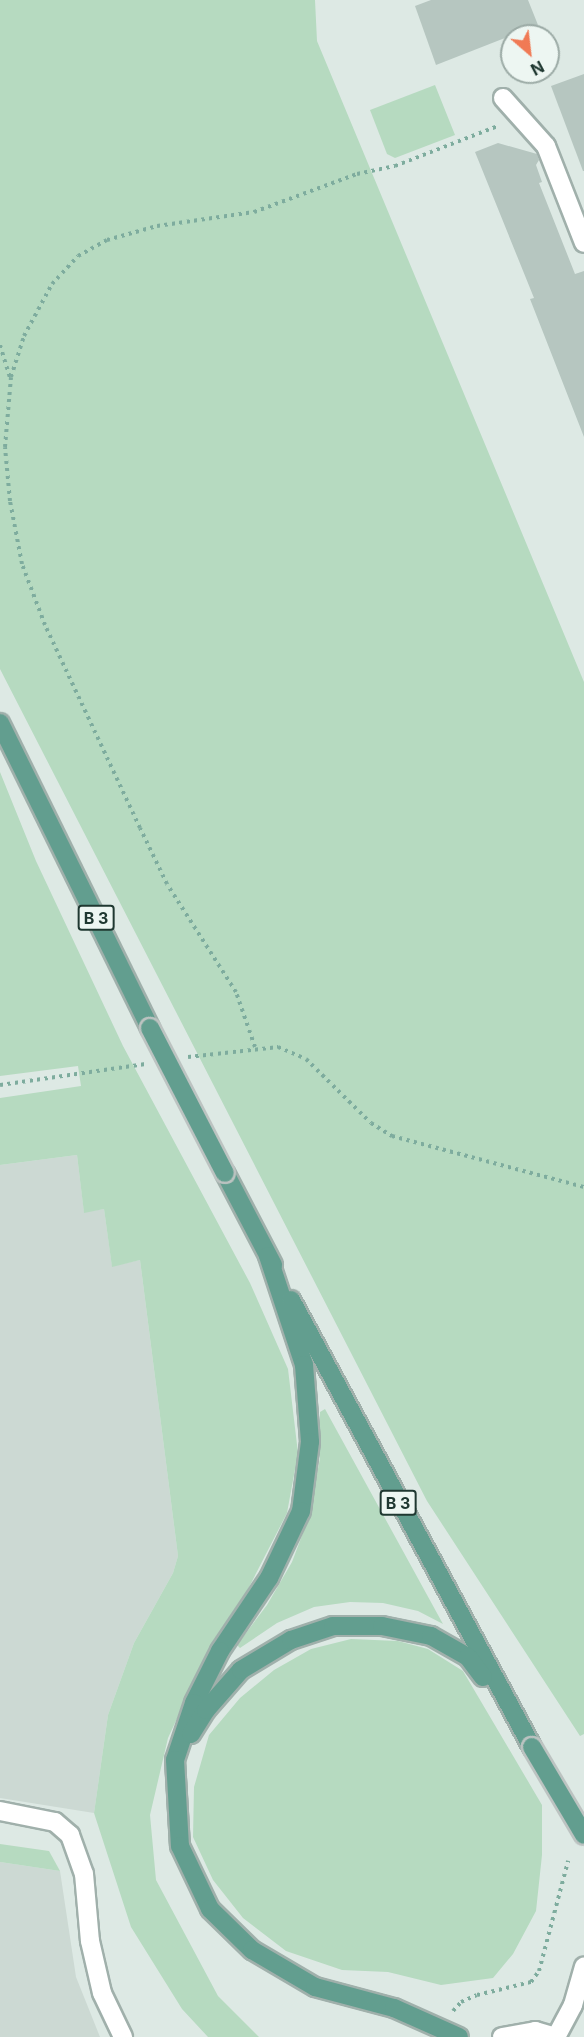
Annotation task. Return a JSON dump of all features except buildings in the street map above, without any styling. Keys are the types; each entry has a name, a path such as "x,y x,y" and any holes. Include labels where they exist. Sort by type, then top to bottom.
{"main road":[{"name":"B 3","path":"0,723 150,1028 268,1256 532,1747 584,1835"},
{"path":"268,1256 304,1365 310,1442 301,1511 268,1578 210,1672 194,1703 175,1760 180,1846 210,1909 252,1950 315,1986 394,2008 440,2026 459,2037"},
{"path":"175,1760 206,1710 241,1670 291,1640 333,1626 382,1626 431,1636 468,1658 532,1747"}],"street":[{"path":"503,98 546,146 584,243"},
{"path":"0,1811 55,1822 70,1835 84,1874 90,1941 102,1993 123,2037"},
{"path":"502,2037 535,2031 556,2037 573,2005 584,1967"}],"path":[{"path":"255,1047 236,992 167,884 45,625 22,564 10,501 5,447 11,377 24,336 52,284 78,256 107,240 157,226 254,212 357,174 395,166 521,117"},
{"path":"0,345 11,377"},
{"path":"184,1058 255,1047 278,1047 306,1059 371,1123 392,1136 584,1187"},
{"path":"0,1085 150,1063"},
{"path":"440,2026 461,2002 531,1982 539,1971 568,1861"}],"shaded area":[{"path":"77,1155 84,1212 104,1209 112,1266 140,1260 178,1556 173,1573 134,1643 108,1715 94,1813 0,1798 0,1165"},
{"path":"0,1862 60,1871 76,1977 100,2037 0,2037"}],"green space":[{"path":"0,0 315,0 317,41 584,682 584,1734 580,1736 427,1501 0,669"},
{"path":"435,85 455,135 395,158 387,154 370,110"},
{"path":"0,772 36,861 123,1046 250,1283 288,1369 298,1453 287,1513 247,1591 205,1658 168,1738 150,1815 156,1880 218,1996 259,2037 208,2037 182,2009 131,1927 94,1813 108,1715 134,1643 173,1573 178,1556 140,1260 112,1267 104,1209 84,1213 77,1155 0,1165 0,1098 81,1086 78,1066 0,1076"},
{"path":"325,1409 443,1624 418,1611 383,1603 350,1602 314,1607 277,1623 240,1648 237,1645 267,1605 292,1562 309,1517 320,1458 320,1412"},
{"path":"351,1639 398,1641 428,1649 463,1671 542,1805 542,1855 536,1911 513,1954 493,1978 441,1985 388,1972 342,1970 286,1951 243,1918 213,1880 193,1837 194,1787 209,1735 240,1698 274,1670 311,1649"},
{"path":"0,1844 49,1851 60,1871 0,1862"}]}
